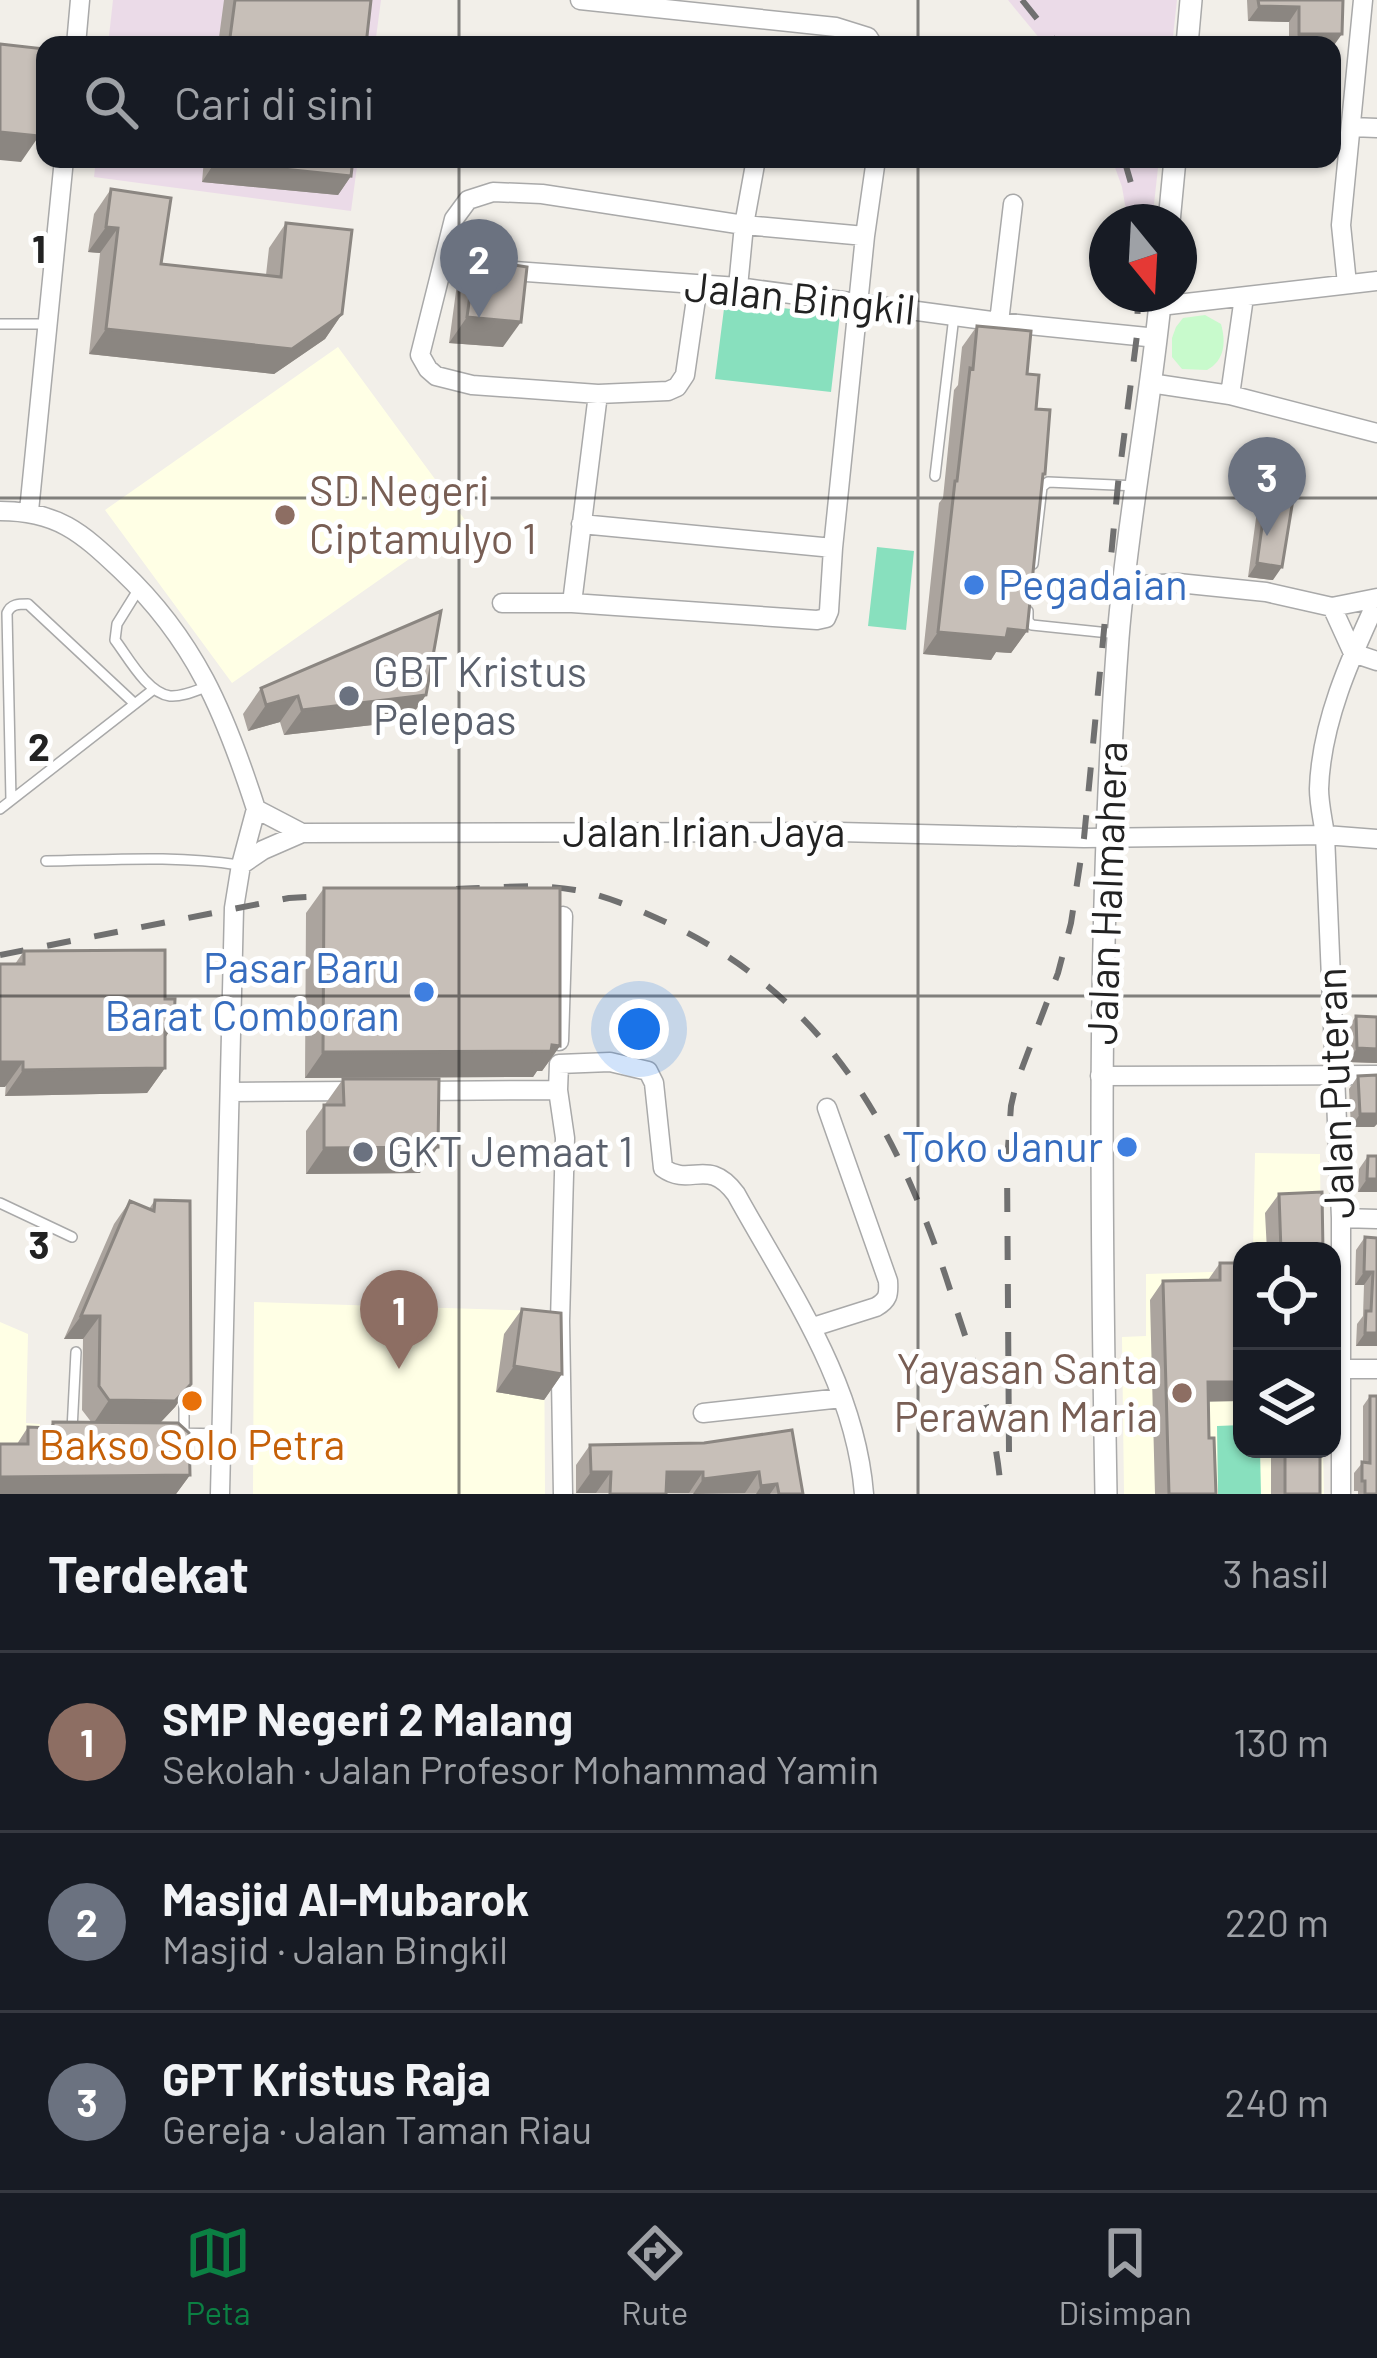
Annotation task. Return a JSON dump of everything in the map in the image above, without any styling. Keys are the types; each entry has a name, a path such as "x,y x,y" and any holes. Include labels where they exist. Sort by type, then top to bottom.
{"street":[{"path":"77,36 80,0"},
{"path":"580,0 836,27 862,36"},
{"path":"1187,36 1191,0"},
{"path":"1347,284 1341,225 1363,0"},
{"path":"1351,128 1377,128"},
{"path":"29,511 63,168"},
{"path":"738,287 754,168"},
{"path":"502,603 572,603 821,620 829,611 857,303 875,168"},
{"path":"1171,204 1174,168"},
{"path":"698,286 683,382 668,391 598,394 472,385 436,376 420,355 454,219 468,200 493,191 542,194 744,225 865,236"},
{"path":"999,322 1012,204"},
{"name":"Jalan Bingkil","path":"443,266 738,287 1156,338"},
{"path":"1197,299 1377,281"},
{"path":"1230,395 1244,297"},
{"name":"Jalan Halmahera","path":"1106,1494 1100,1076 1106,837 1119,634 1159,312"},
{"path":"1150,382 1230,395 1377,434"},
{"path":"572,603 598,394"},
{"path":"0,511 29,511 54,519 96,546 140,587 178,632 211,686 256,809 234,908 220,1494"},
{"path":"581,524 832,548"},
{"path":"1124,586 1178,583 1266,592 1331,607 1377,600"},
{"name":"Jalan Puteran","path":"1340,1350 1335,1075 1319,791 1334,706 1377,600"},
{"path":"1331,607 1352,653 1377,661"},
{"name":"Jalan Irian Jaya","path":"256,809 302,833"},
{"name":"Jalan Irian Jaya","path":"241,866 263,850 302,833 838,832 1377,839"},
{"path":"562,916 558,1090 565,1138 560,1321 563,1494"},
{"path":"559,1064 610,1063 648,1071 654,1083 663,1168 678,1175 709,1173 728,1184 813,1328 852,1420 864,1494"},
{"path":"1100,1076 1377,1075"},
{"path":"394,1091 558,1090"},
{"path":"230,1092 370,1091"},
{"path":"813,1328 876,1306 889,1295 826,1108"},
{"path":"1340,1218 1377,1219"},
{"path":"1341,1369 1377,1369"},
{"path":"703,1413 842,1398"},
{"name":"Jalan Puteran","path":"1340,1458 1340,1494"}],"lane":[{"path":"935,476 954,316"},
{"path":"0,324 46,324"},
{"path":"1033,572 1042,487 1048,482 1137,486"},
{"path":"140,587 117,624 115,640 154,689 174,696 211,686"},
{"path":"1030,593 1032,625 1119,634"},
{"path":"11,800 10,608 28,604 135,704"},
{"path":"0,809 154,689"},
{"path":"46,861 137,859 241,866"},
{"path":"0,1203 72,1237"},
{"path":"72,1432 76,1352"},
{"path":"184,1369 184,1433"},
{"path":"56,1432 94,1432"},
{"path":"161,1433 221,1434"}],"shaded area":[{"path":"113,0 381,0 376,36 109,36"},
{"path":"1008,0 1177,0 1173,36 1038,36"},
{"path":"95,168 357,168 351,211 94,177"},
{"path":"1115,168 1158,168 1154,204 1125,204"},
{"name":"SD Negeri Ciptamulyo 1","path":"338,347 465,520 232,683 105,510"},
{"path":"1255,1153 1320,1154 1321,1242 1253,1242"},
{"name":"Yayasan Santa Perawan Maria","path":"1233,1271 1233,1458 1323,1458 1324,1494 1124,1494 1122,1337 1146,1336 1146,1274"},
{"path":"254,1302 544,1311 545,1494 253,1494"},
{"path":"0,1322 28,1334 26,1423 40,1424 39,1494 0,1494"}],"green space":[{"path":"725,301 840,315 831,392 715,379"},
{"path":"1205,315 1221,324 1221,356 1207,370 1182,369 1172,357 1176,327 1183,318"},
{"path":"877,547 914,551 906,630 868,626"},
{"path":"1233,1425 1233,1458 1260,1458 1261,1494 1218,1494 1217,1426"}],"building":[{"path":"235,0 371,0 367,36 230,36"},
{"path":"1258,0 1343,0 1342,34 1299,34 1299,7 1259,6"},
{"path":"0,44 36,48 36,136 0,132"},
{"path":"273,168 352,168 351,176"},
{"path":"111,189 171,198 161,264 281,277 286,223 352,230 342,314 292,349 106,329 118,228 106,227"},
{"path":"475,259 527,267 521,322 467,317"},
{"path":"977,326 1031,331 1027,374 1039,375 1036,409 1050,410 1027,631 1008,629 1006,638 938,632"},
{"path":"1269,476 1296,481 1282,567 1257,563"},
{"path":"441,611 426,695 302,710 298,696 266,705 261,688"},
{"name":"Pasar Baru Barat Comboran","path":"324,888 560,888 560,1046 552,1045 551,1051 323,1052"},
{"path":"165,950 165,999 175,999 174,1024 165,1024 165,1068 23,1070 23,1062 0,1062 0,964 24,964 24,951"},
{"path":"1356,1016 1377,1017 1377,1049 1357,1048"},
{"path":"1377,1075 1377,1114 1360,1114 1358,1076"},
{"path":"343,1079 439,1079 438,1147 324,1148 324,1105 344,1105"},
{"path":"1368,1156 1377,1156 1377,1179 1367,1179"},
{"path":"1322,1192 1323,1242 1281,1242 1279,1194"},
{"path":"155,1200 190,1201 191,1384 175,1401 109,1400 99,1386 100,1316 81,1316 130,1201 154,1211"},
{"path":"1365,1237 1377,1238 1377,1333 1365,1333 1373,1272 1364,1272"},
{"path":"1220,1263 1233,1263 1233,1382 1208,1382 1216,1494 1169,1494 1163,1281 1220,1280"},
{"path":"522,1309 561,1313 562,1374 514,1366"},
{"path":"1370,1396 1377,1396 1377,1494 1365,1494 1362,1481 1362,1462 1370,1463"},
{"path":"53,1422 178,1423 189,1433 190,1475 0,1477 0,1444 28,1444 28,1427 53,1428"},
{"path":"792,1430 803,1494 779,1494 777,1484 761,1486 759,1472 703,1479 703,1472 667,1472 666,1494 610,1494 611,1472 591,1472 590,1445 704,1443"},
{"path":"1285,1458 1320,1458 1320,1494 1285,1494"}],"railway":[{"path":"1022,0 1051,36"},
{"path":"1127,168 1135,204"},
{"path":"1009,1452 1007,1162 1011,1106 1071,923 1084,838 1138,312"},
{"path":"456,889 561,888 630,907 719,951 813,1029 850,1075 909,1180 969,1347 995,1444 1001,1494"},
{"path":"0,955 289,898 348,895"}],"place":[{"name":"Masjid Al-Mubarok","path":"479,318"},
{"name":"SD Negeri Ciptamulyo 1","path":"285,515"},
{"name":"GPT Kristus Raja","path":"1267,536"},
{"name":"Pegadaian","path":"974,585"},
{"name":"GBT Kristus Pelepas","path":"349,696"},
{"name":"Pasar Baru Barat Comboran","path":"424,992"},
{"name":"Toko Janur","path":"1127,1147"},
{"name":"GKT Jemaat 1","path":"363,1152"},
{"name":"SMP Negeri 2 Malang","path":"399,1369"},
{"name":"Yayasan Santa Perawan Maria","path":"1182,1393"},
{"name":"Bakso Solo Petra","path":"192,1401"}]}
